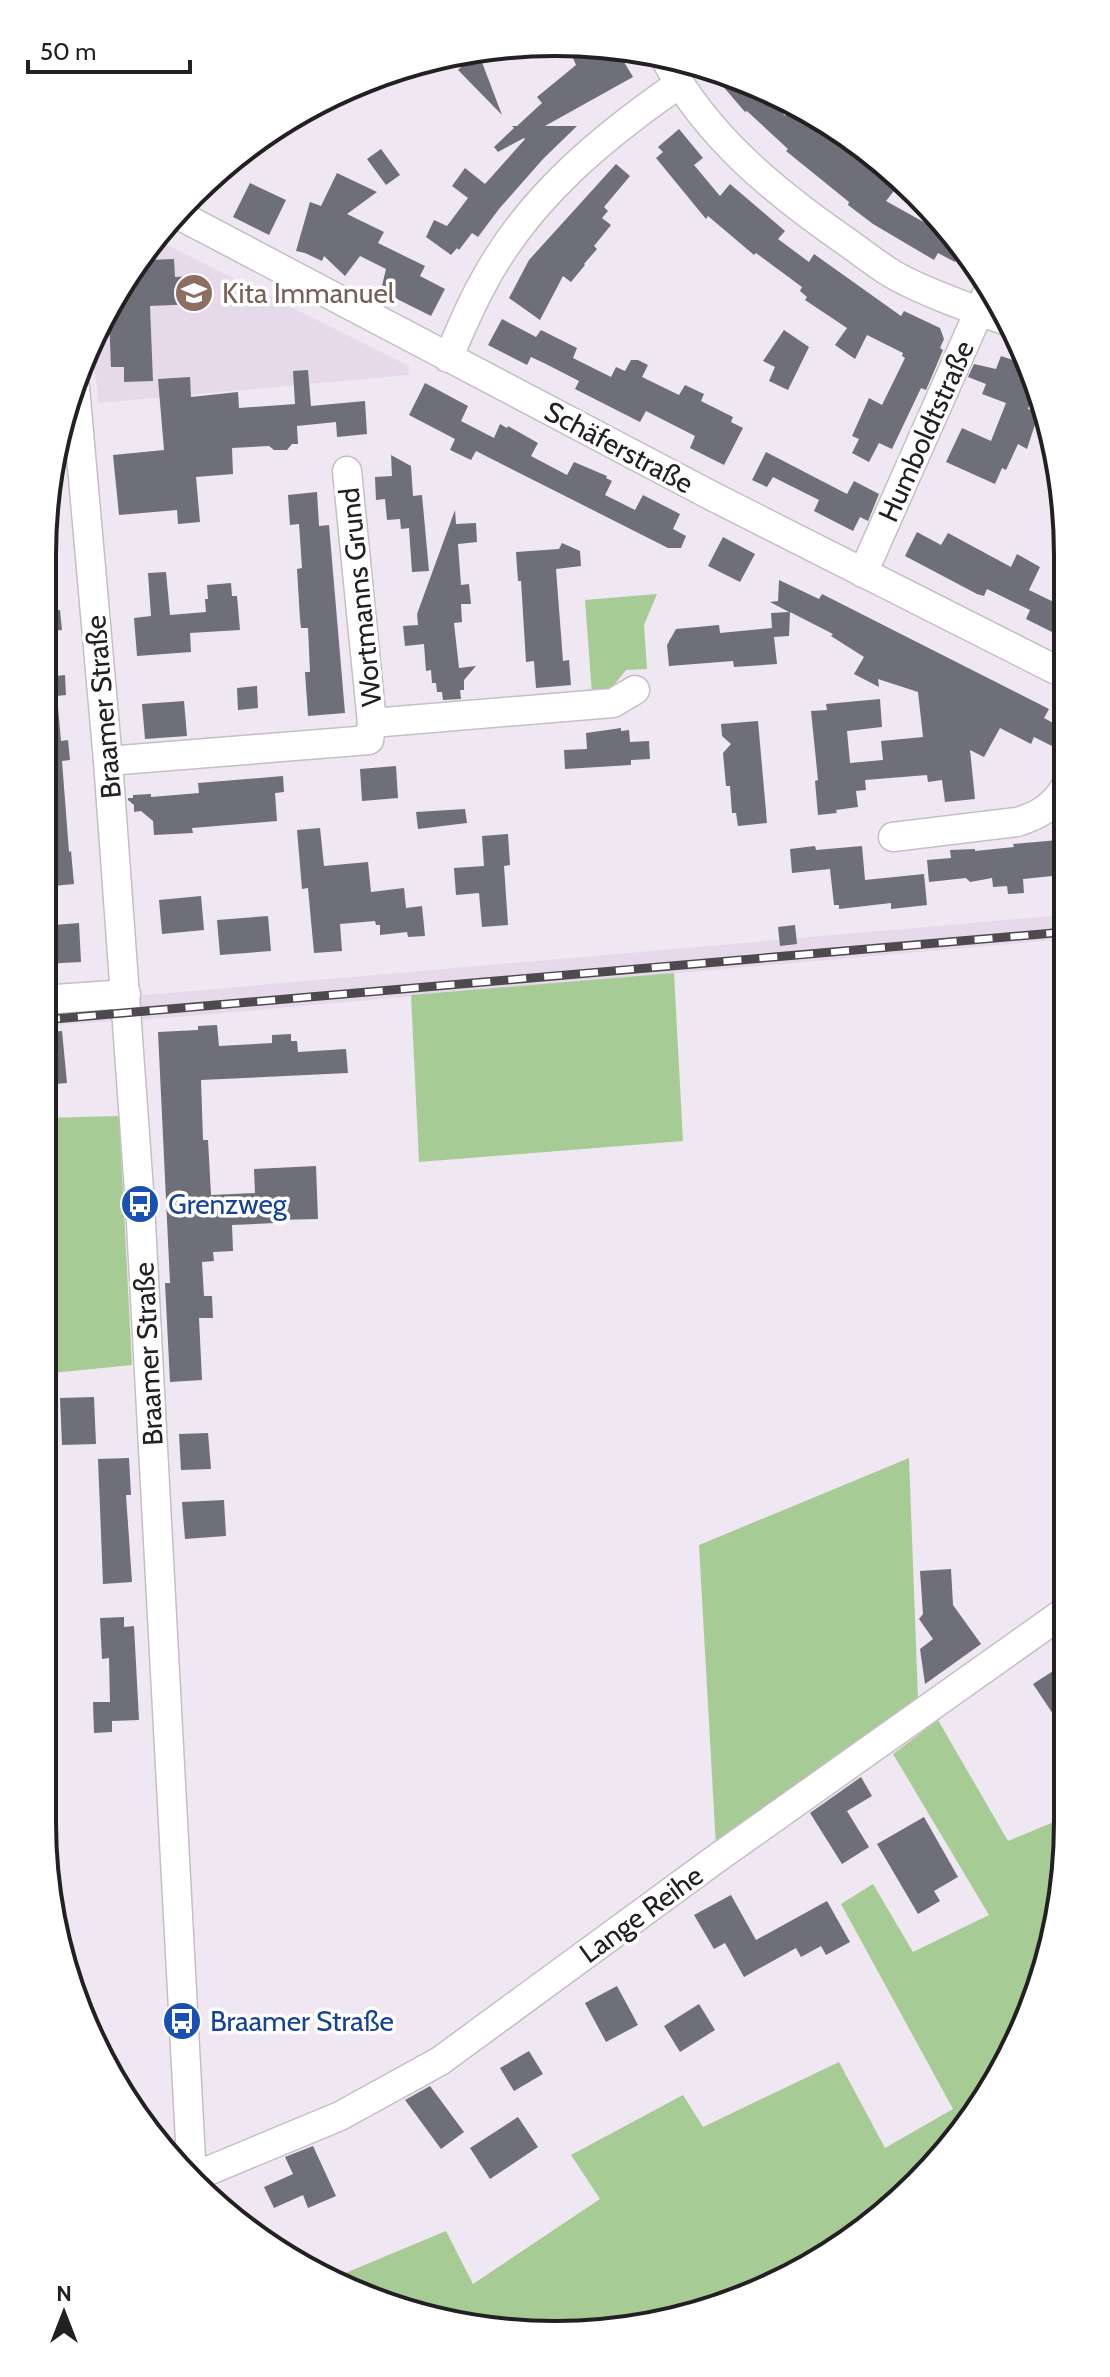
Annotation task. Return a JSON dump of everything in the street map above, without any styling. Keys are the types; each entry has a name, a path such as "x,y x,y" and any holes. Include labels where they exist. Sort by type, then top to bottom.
{"street":[{"path":"448,358 482,284 508,242 556,183 636,114 674,74 737,156 807,214 894,275 983,300"},
{"name":"Schäferstraße","path":"186,219 448,358 1054,669"},
{"name":"Humboldtstraße","path":"863,573 984,301"},
{"name":"Braamer Straße","path":"77,414 126,994 191,2163"},
{"name":"Wortmanns Grund","path":"108,761 369,740 372,723 347,471"},
{"name":"Wortmanns Grund","path":"372,723 613,703 635,690"},
{"path":"893,837 1017,822 1033,817 1054,801"},
{"path":"56,999 126,994"},
{"name":"Lange Reihe","path":"201,2174 340,2116 440,2061 713,1861 1054,1619"}],"shaded area":[{"name":"Kita Immanuel","path":"165,244 409,366 408,375 99,403 94,364 123,305"},
{"path":"1054,916 1054,940 190,1016 56,1025 56,1003"}],"green space":[{"path":"657,594 644,625 647,669 626,670 610,690 592,694 585,600"},
{"path":"674,973 683,1141 419,1162 411,995"},
{"path":"119,1116 132,1365 56,1373 56,1118"},
{"path":"909,1458 918,1699 716,1847 699,1545"},
{"path":"938,1720 1008,1841 1054,1822 1050,1887 1044,1919 1028,1982 1016,2013 1003,2043 970,2099 908,2175 859,2218 776,2270 715,2295 620,2317 555,2321 490,2317 395,2295 343,2274 446,2231 473,2284 600,2199 571,2155 683,2095 703,2127 839,2062 885,2148 953,2109 841,1904 873,1884 913,1952 989,1915 893,1754"}],"building":[{"path":"572,57 623,61 633,77 545,126 577,126 543,159 478,237 472,233 451,255 426,237 434,220 447,226 468,198 452,186 465,168 485,184 525,139 498,152 494,147 514,128 512,126 517,126 542,103 537,97 576,65"},
{"path":"482,62 502,115 458,70 463,65"},
{"path":"721,84 776,107 785,116 787,113 804,123 860,160 895,190 886,201 929,225 956,259 955,262 938,253 934,260 873,224 745,112"},
{"path":"679,129 703,158 694,165 720,196 730,184 785,231 778,239 809,262 814,254 901,316 904,311 940,328 944,339 940,348 943,350 926,390 921,388 892,449 879,443 869,462 852,453 859,439 852,436 869,398 882,405 905,358 903,353 867,335 855,359 835,345 847,328 805,300 807,297 800,291 802,287 756,253 754,255 708,216 706,219 656,158 663,152 658,147"},
{"path":"381,149 400,175 386,185 367,159"},
{"path":"616,164 630,176 604,207 608,211 602,218 611,225 571,282 563,276 540,320 509,298 529,260"},
{"path":"337,173 377,192 347,214 384,232 378,243 425,266 420,276 445,289 431,316 389,295 380,294 386,269 360,256 345,276 324,256 322,261 296,251 310,202 321,206"},
{"path":"250,183 286,200 269,235 233,217"},
{"path":"174,259 175,277 194,276 195,304 150,306 153,381 124,382 124,367 111,367 109,329 153,260"},
{"path":"502,319 536,337 541,330 577,348 573,358 611,377 616,367 625,371 631,360 638,360 648,365 642,377 679,395 685,385 704,394 701,401 733,417 731,422 743,428 724,465 690,448 695,436 646,411 640,422 575,389 579,381 546,364 531,357 527,365 488,345"},
{"path":"784,330 809,347 788,390 769,381 775,367 763,361"},
{"path":"1001,356 1014,360 1030,402 1028,409 1032,410 1036,422 1027,449 1018,444 1006,470 1002,468 995,484 946,462 962,428 991,441 1006,403 982,394 986,384 968,377 974,364 996,369"},
{"path":"308,370 311,406 365,401 367,434 337,437 336,422 297,426 298,444 292,444 287,450 274,450 269,446 232,448 233,474 196,477 200,522 178,524 177,510 119,515 113,455 164,450 158,379 190,377 191,397 238,392 239,408 295,404 293,371"},
{"path":"425,383 468,406 461,421 494,438 500,424 508,426 538,443 531,456 567,475 574,462 607,476 612,481 605,495 635,510 643,495 680,514 673,529 686,536 681,548 668,548 476,451 471,460 450,450 455,439 409,415"},
{"path":"766,452 847,494 854,481 879,494 868,521 860,517 853,531 814,511 819,500 773,477 767,487 752,480"},
{"path":"391,455 411,466 413,496 422,495 429,571 412,572 409,528 401,529 400,519 387,520 385,499 376,500 375,477 392,476"},
{"path":"317,492 319,526 329,525 345,713 308,716 305,672 310,672 308,628 301,628 300,619 297,569 302,568 299,524 290,525 288,495"},
{"path":"455,510 456,524 476,523 477,542 458,544 461,585 469,584 471,604 461,604 462,622 454,623 459,668 476,666 464,680 461,699 443,700 442,692 437,692 436,683 432,683 431,670 426,671 424,644 405,646 403,626 418,625 417,614"},
{"path":"917,532 941,545 948,533 1011,567 1017,554 1040,567 1029,590 1054,602 1054,633 1026,619 1030,610 987,589 984,596 977,594 905,556"},
{"path":"723,537 755,554 740,582 708,566"},
{"path":"562,543 580,551 581,566 556,569 563,661 569,660 571,685 536,688 534,661 526,662 516,552 559,549"},
{"path":"166,572 170,615 206,612 207,585 231,583 232,596 237,596 240,630 190,633 191,652 137,656 134,618 151,616 148,573"},
{"path":"779,580 819,599 822,594 1049,709 1044,718 1054,724 1054,747 1034,737 1031,744 1000,728 984,757 970,750 975,799 945,802 942,780 928,782 927,775 865,780 866,790 856,791 858,807 818,815 811,711 827,710 826,704 880,699 882,727 847,731 850,763 883,760 881,741 923,737 918,692 878,679 879,687 854,674 864,657 831,636 833,634 790,612 789,636 774,637 777,664 734,667 733,661 669,666 667,645 676,629 719,625 720,633 772,628 771,613 789,612 770,602 778,601"},
{"path":"56,610 60,610 62,630 56,631"},
{"path":"65,675 66,695 57,696 61,741 68,740 70,760 62,761 74,884 56,886 56,676"},
{"path":"257,686 258,708 238,710 237,688"},
{"path":"184,701 187,736 145,739 142,704"},
{"path":"758,721 767,823 738,826 736,813 732,813 730,786 726,786 723,753 731,744 722,736 721,724"},
{"path":"621,728 621,731 629,730 630,742 649,741 650,759 631,760 631,765 565,769 564,750 587,749 586,733"},
{"path":"396,766 398,798 362,801 360,769"},
{"path":"283,776 284,792 275,793 277,821 192,828 193,833 154,835 153,821 141,811 134,812 134,805 128,800 133,795 151,794 151,797 199,793 198,783"},
{"path":"465,809 467,823 418,829 416,812"},
{"path":"320,828 324,866 368,862 371,892 404,888 406,908 422,906 425,936 408,937 407,932 380,935 380,925 376,925 375,921 340,924 342,951 314,953 308,888 302,889 297,830"},
{"path":"508,834 510,865 504,866 508,925 482,927 479,893 456,895 454,868 484,866 482,836"},
{"path":"1054,840 1054,876 1023,879 1024,893 1008,894 1007,886 993,887 992,878 970,882 966,878 929,882 927,860 951,858 950,850 975,851 1014,847 1013,844"},
{"path":"815,846 816,850 862,846 865,880 924,874 927,905 891,909 891,903 839,909 839,905 834,905 830,869 792,873 790,849"},
{"path":"201,896 204,930 162,934 159,900"},
{"path":"268,916 271,951 220,955 217,920"},
{"path":"79,923 81,962 56,963 56,925"},
{"path":"795,925 797,944 780,946 778,927"},
{"path":"217,1025 219,1046 272,1043 272,1035 291,1034 291,1041 297,1041 298,1052 346,1049 348,1073 201,1080 203,1140 208,1140 211,1195 255,1193 254,1169 316,1166 318,1219 232,1225 233,1251 213,1252 214,1261 202,1262 204,1296 212,1296 213,1318 199,1318 202,1380 170,1382 165,1283 170,1283 158,1032 198,1030 198,1026"},
{"path":"62,1031 67,1083 56,1084 56,1032"},
{"path":"94,1397 96,1444 62,1445 60,1398"},
{"path":"208,1433 211,1469 181,1470 179,1434"},
{"path":"129,1458 131,1495 126,1495 132,1582 103,1584 98,1459"},
{"path":"224,1500 226,1536 185,1539 182,1502"},
{"path":"951,1569 953,1605 981,1644 925,1684 920,1649 933,1639 919,1619 923,1614 920,1571"},
{"path":"124,1617 124,1627 134,1626 139,1720 112,1721 112,1732 94,1733 93,1702 110,1702 109,1658 102,1659 100,1618"},
{"path":"1054,1670 1054,1713 1053,1714 1033,1684"},
{"path":"861,1777 872,1796 847,1811 869,1847 842,1864 810,1813"},
{"path":"924,1817 958,1877 934,1891 940,1901 918,1914 877,1844"},
{"path":"731,1895 756,1940 827,1901 850,1942 826,1955 821,1946 801,1957 796,1948 744,1977 725,1943 714,1949 694,1915"},
{"path":"617,1986 638,2025 606,2042 585,2003"},
{"path":"699,2004 715,2030 680,2052 664,2026"},
{"path":"529,2051 543,2074 514,2091 500,2068"},
{"path":"430,2086 464,2132 441,2149 405,2100"},
{"path":"518,2117 538,2147 490,2179 470,2148"},
{"path":"313,2146 336,2196 308,2208 303,2195 274,2208 264,2187 293,2174 285,2157"}],"railway":[{"path":"56,1019 1054,933"}],"place":[{"name":"Kita Immanuel","path":"194,293"},
{"name":"Grenzweg","path":"140,1204"},
{"name":"Braamer Straße","path":"182,2021"}]}
